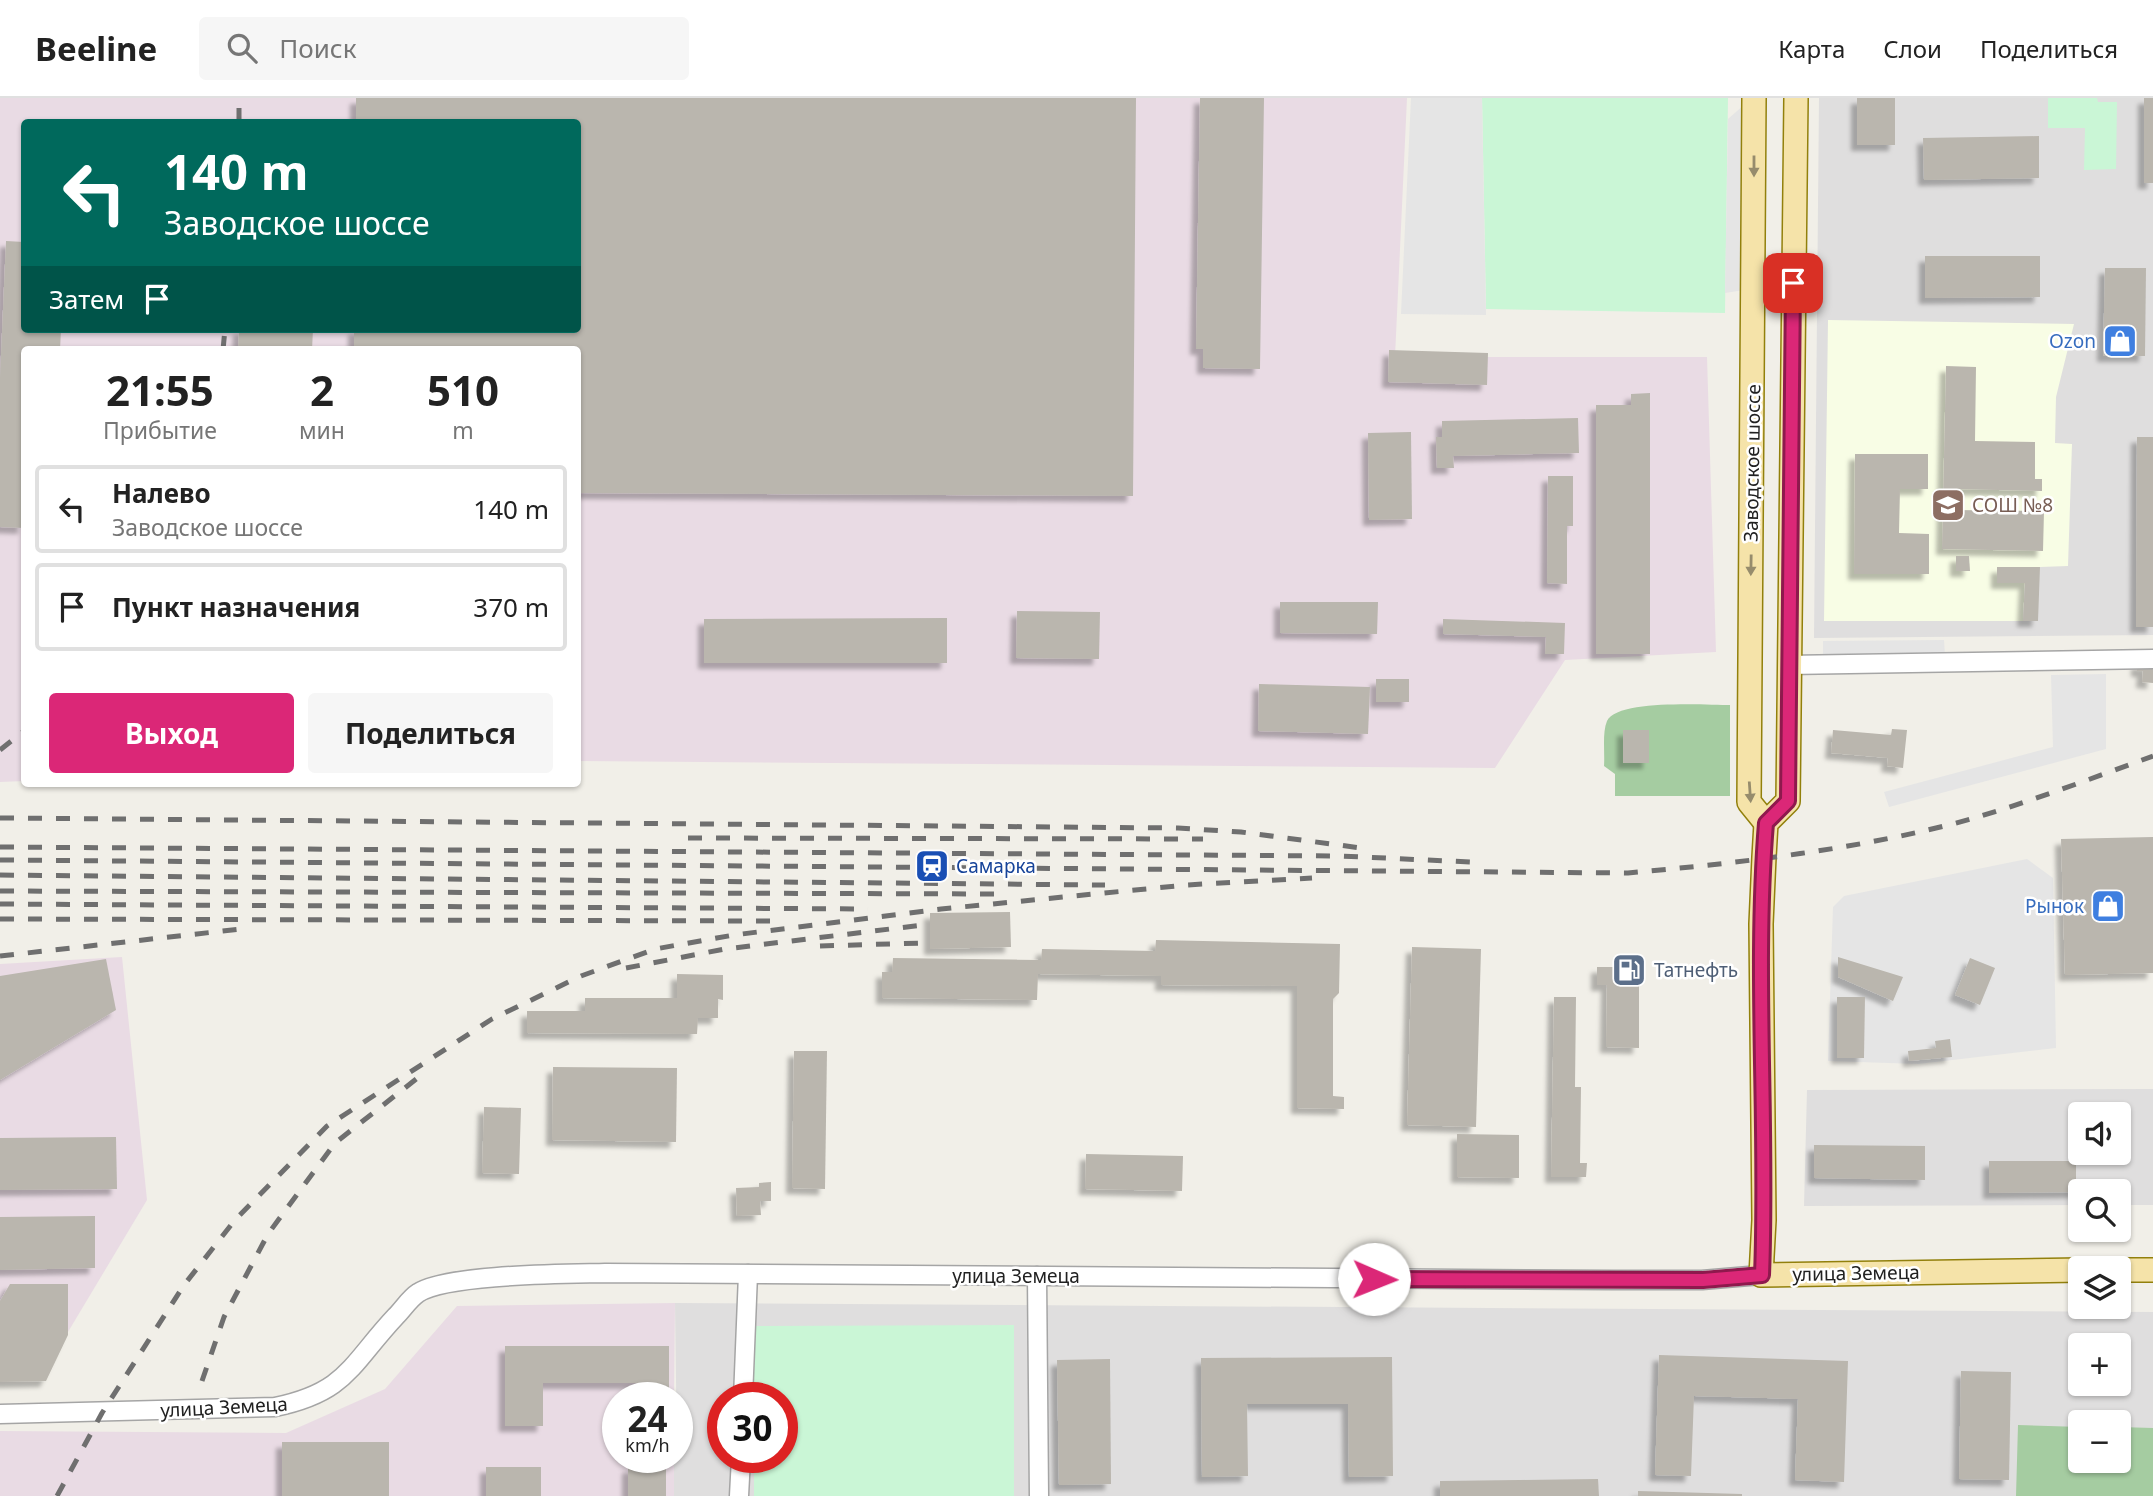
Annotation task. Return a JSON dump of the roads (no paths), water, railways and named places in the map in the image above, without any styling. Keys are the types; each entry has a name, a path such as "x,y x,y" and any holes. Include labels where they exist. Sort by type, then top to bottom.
{"main road":[{"name":"Заводское шоссе","path":"1754,98 1749,802 1766,823 1788,801 1796,98"},
{"path":"1762,1275 1764,1220 1761,925 1766,823"},
{"name":"улица Земеца","path":"1762,1275 2068,1270"},
{"path":"2131,1270 2153,1270"}],"street":[{"path":"1788,665 2153,659"},
{"name":"улица Земеца","path":"0,1414 275,1407 310,1400 343,1379 419,1292 447,1284 506,1276 593,1273 1703,1280 1762,1275"},
{"path":"744,1382 748,1274"},
{"path":"1037,1276 1039,1496"},
{"path":"739,1496 740,1473"}],"railway":[{"path":"239,98 239,119"},
{"path":"223,346 225,333"},
{"path":"0,750 21,733"},
{"path":"0,860 1628,873 1801,854 1930,830 2017,805 2153,756"},
{"path":"0,818 1178,828 1241,832 1361,848"},
{"path":"688,838 1203,839"},
{"path":"0,847 1339,856 1472,862"},
{"path":"0,875 1105,885"},
{"path":"57,1496 102,1413 184,1285 235,1220 327,1126 492,1019 581,976 655,949 734,935 941,909 1186,885 1312,878"},
{"path":"0,891 1005,894"},
{"path":"0,904 868,909"},
{"path":"0,919 774,921"},
{"path":"626,968 725,949 923,925"},
{"path":"0,956 241,929"},
{"path":"820,946 923,943"},
{"path":"202,1381 224,1317 268,1234 335,1143 420,1076"}],"place":[{"name":"Ozon","path":"2120,341"},
{"name":"СОШ №8","path":"1948,505"},
{"name":"Самарка","path":"932,866"},
{"name":"Рынок","path":"2108,906"},
{"name":"Татнефть","path":"1629,970"}]}
